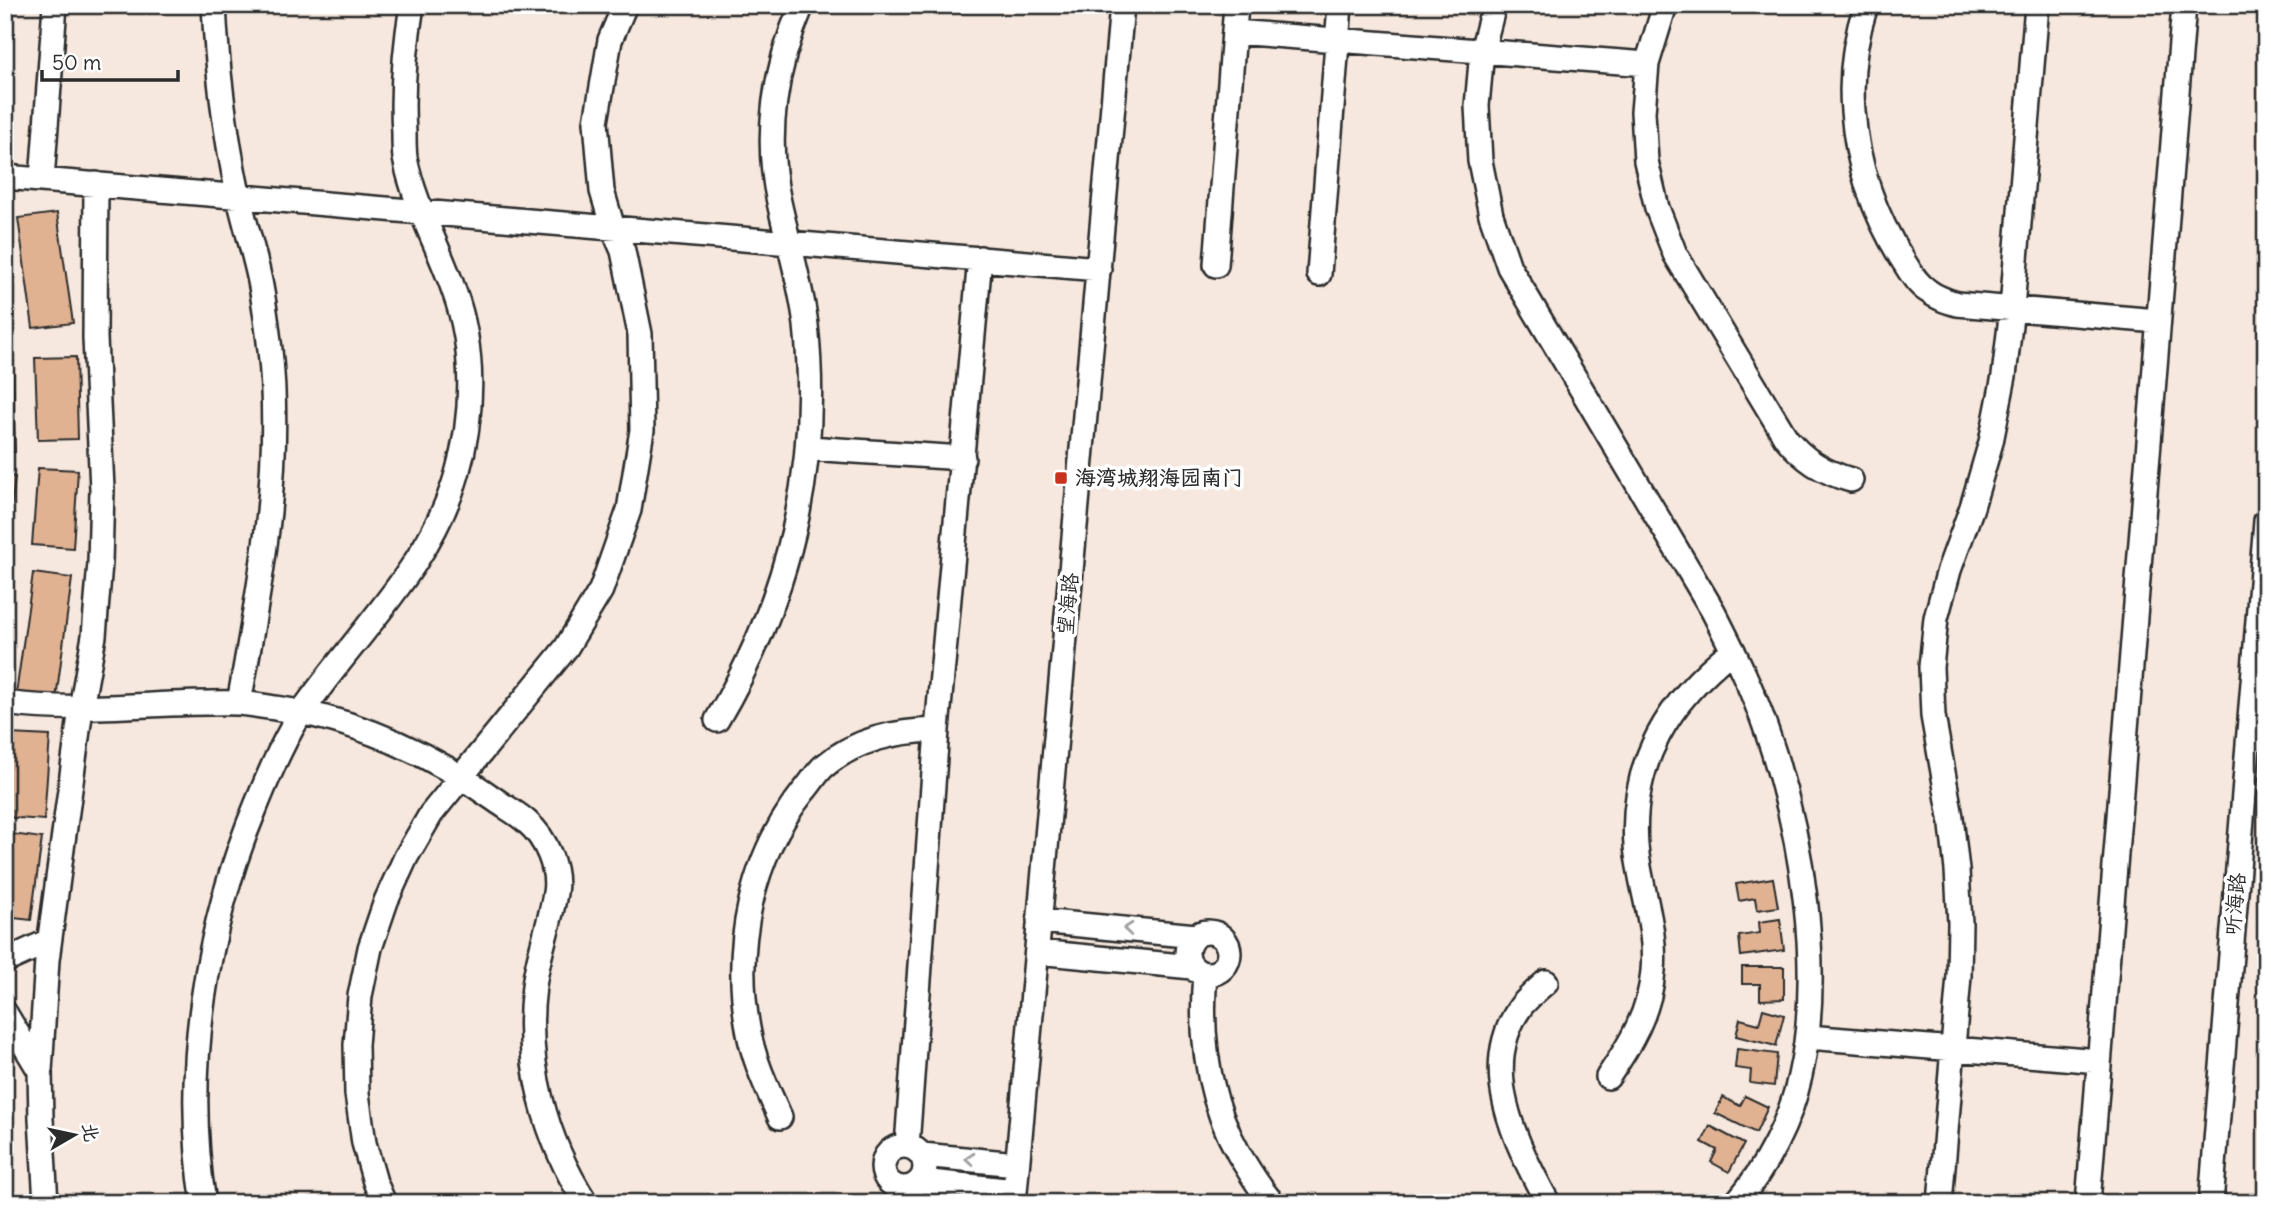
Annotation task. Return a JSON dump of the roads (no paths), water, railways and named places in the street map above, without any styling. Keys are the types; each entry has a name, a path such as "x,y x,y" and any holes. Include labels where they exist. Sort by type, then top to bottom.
{"street":[{"path":"42,180 55,5"},
{"path":"214,5 216,51 225,124 260,286 270,351 275,430 271,509 239,703"},
{"path":"204,1203 197,1119 198,1048 206,978 221,908 241,840 269,775 302,712 419,557 441,517 457,474 467,429 470,383 466,338 455,293 422,212 405,158 402,105 405,51 412,5"},
{"path":"384,1203 364,1143 357,1094 356,1045 360,996 370,948 386,901 406,857 431,814 566,648 601,590 629,510 642,430 640,334 623,251 612,228 602,191 596,122 610,40 625,5"},
{"path":"717,720 738,685 772,609 795,530 808,448 810,407 807,338 800,283 779,201 774,169 773,114 779,71 791,29 802,5"},
{"name":"望海路","path":"1014,1197 1122,5"},
{"path":"1216,265 1236,5"},
{"path":"1320,274 1340,5"},
{"path":"1494,5 1482,51 1477,106 1480,161 1491,215 1509,267 1713,611 1733,650 1767,731 1786,794 1799,859 1807,924 1810,990 1808,1037 1800,1079 1787,1119 1768,1157 1735,1203"},
{"path":"1665,5 1647,64 1643,112 1646,161 1657,208 1675,254 1786,438 1798,453 1814,465 1851,480"},
{"path":"1866,5 1860,22 1853,66 1853,111 1859,155 1871,198 1889,239 1916,280 1928,291 1957,304 2158,321"},
{"path":"1940,1203 1959,976 1957,870 1951,817 1933,716 1931,667 1936,618 1945,582 1972,507 1991,442 2004,376 2037,5"},
{"path":"2088,1203 2184,5"},
{"path":"1234,32 1647,64"},
{"path":"5,177 1099,269"},
{"path":"46,1203 41,1119 42,1016 49,941 81,708 94,636 100,563 102,489 95,326 96,184"},
{"path":"906,1191 925,1173 925,1164 915,1150 937,730 980,258"},
{"path":"808,448 963,458"},
{"name":"听海路","path":"2211,1203 2261,647 2266,521"},
{"path":"1608,1077 1630,1045 1646,1010 1653,972 1653,933 1636,846 1636,813 1651,750 1678,703 1707,670 1733,650"},
{"path":"5,703 32,707 81,708 239,703 302,712 357,727 411,748 461,776 528,823 544,843 553,865 556,891 533,987 533,1062 551,1135 566,1169 586,1203"},
{"path":"780,1117 761,1075 748,1029 742,983 746,924 753,890 770,845 793,805 822,768 842,754 888,734 937,730"},
{"path":"1040,921 1196,936"},
{"path":"1037,952 1198,970 1211,974 1224,967 1228,961 1229,948 1222,936 1202,933 1196,936 1188,947 1187,954 1198,970 1205,1055 1217,1106 1237,1153 1273,1203"},
{"path":"5,961 49,941"},
{"path":"1546,982 1522,1004 1507,1032 1500,1064 1503,1096 1517,1138 1548,1203"},
{"path":"5,1013 40,1071"},
{"path":"1808,1037 2099,1061"},
{"path":"1014,1197 906,1191 891,1185 884,1176 882,1165 887,1154 896,1147 1017,1164"}],"place":[{"name":"海湾城翔海园南门","path":"1061,478"}]}
